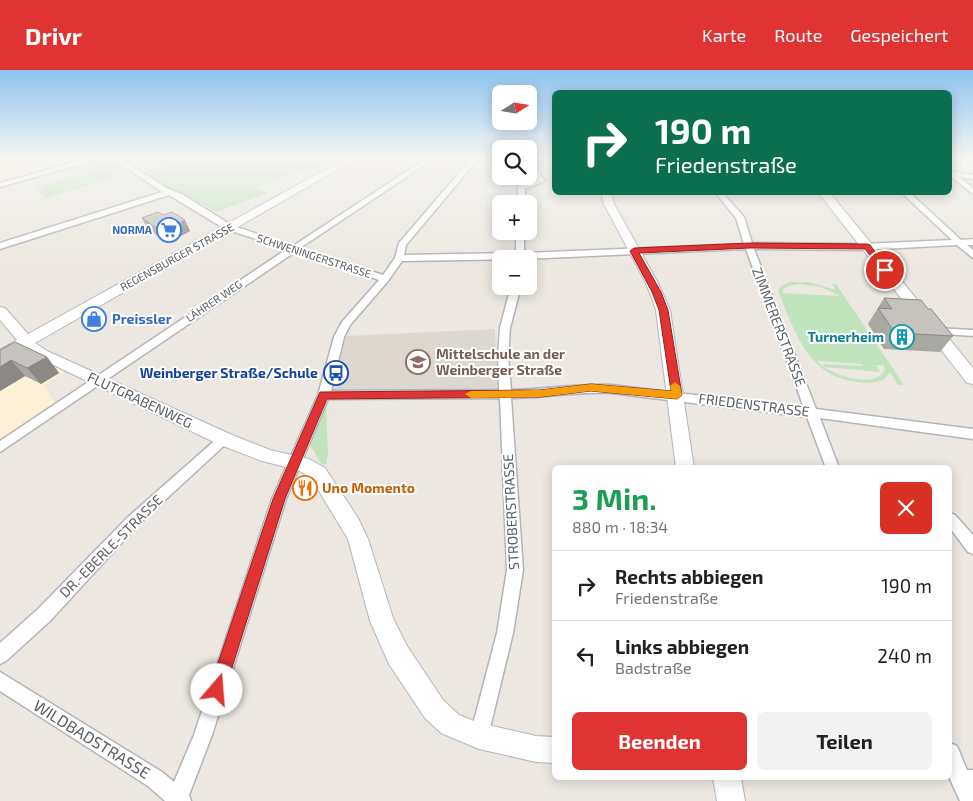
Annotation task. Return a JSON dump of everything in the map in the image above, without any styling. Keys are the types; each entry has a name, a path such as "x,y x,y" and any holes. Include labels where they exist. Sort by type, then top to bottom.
{"street":[{"name":"REGENSBURGER STRASSE","path":"0,356 292,192"},
{"name":"LÄHRER WEG","path":"0,447 99,381 160,337 380,192"},
{"path":"179,800 203,736 279,499 324,395 342,332 385,279 399,258 400,248 404,241 446,192"},
{"name":"SCHWENINGERSTRASSE","path":"168,193 179,196 228,227 385,279"},
{"path":"0,246 168,193"},
{"path":"607,195 609,204 657,292 663,310 677,395 686,465"},
{"name":"ZIMMERERSTRASSE","path":"721,195 740,217 757,272 832,465"},
{"path":"825,195 973,379"},
{"path":"907,195 973,255"},
{"path":"537,256 750,246 867,247 973,242"},
{"path":"399,258 492,257"},
{"name":"STROBERSTRASSE","path":"479,736 508,620 513,591 514,570 503,356 504,328 513,295"},
{"name":"FLUTGRABENWEG","path":"0,311 26,342 42,354 224,439 268,456 306,465 318,473 351,524 364,558 382,621 403,664 434,709 450,724 479,736 536,749 552,750"},
{"path":"935,331 973,333"},
{"name":"FRIEDENSTRASSE","path":"324,395 540,394 591,388 677,395 973,434"},
{"name":"DR.-EBERLE-STRASSE","path":"0,655 44,615 133,521 224,439"},
{"path":"952,521 973,547"},
{"name":"WILDBADSTRASSE","path":"0,681 155,779 179,800"},
{"path":"952,756 967,779 970,801"},
{"path":"727,780 731,801"}],"shaded area":[{"name":"Mittelschule an der Weinberger Straße","path":"495,329 497,389 332,391 346,336"},
{"path":"22,351 66,370 44,386 55,402 0,439 0,364"}],"green space":[{"path":"40,192 66,192 47,198"},
{"path":"181,192 268,193 216,212"},
{"path":"789,282 809,282 836,290 832,284 836,284 904,385 898,385 890,372 884,380 860,382 846,380 820,367 810,357 795,332 778,292 780,287","holes":["799,284 821,287 840,296 783,293 783,289","817,361 862,364 863,366 823,364 825,367 880,372 876,365 883,365 885,369 880,376 863,380 831,371 822,366"]},
{"path":"326,403 328,455 326,464 322,465 309,443"}],"building":[{"path":"158,212 163,215 172,212 185,220 162,232 142,218"},
{"path":"884,298 921,300 953,336 895,333 878,308 892,309"},
{"path":"15,342 47,357 27,368 11,360 0,367 0,350"}],"slow traffic":[{"path":"471,394 540,394 591,388 677,395 675,386"}],"place":[{"name":"NORMA","path":"169,230"},
{"name":"Preissler","path":"94,319"},
{"name":"Turnerheim","path":"902,337"},
{"name":"Mittelschule an der Weinberger Straße","path":"418,362"},
{"name":"Weinberger Straße/Schule","path":"336,373"},
{"name":"Uno Momento","path":"305,488"}],"route":[{"path":"217,690 279,499 324,395 540,394 591,388 677,395 663,310 657,292 634,251 750,246 867,247 885,270"}]}
